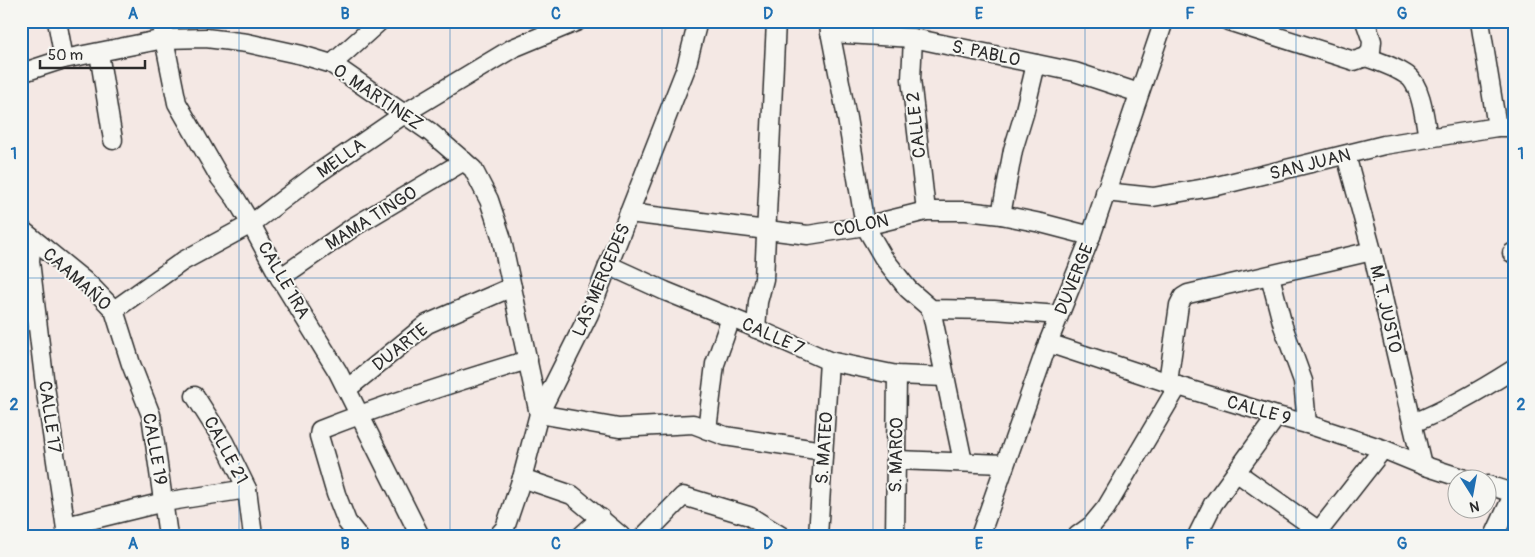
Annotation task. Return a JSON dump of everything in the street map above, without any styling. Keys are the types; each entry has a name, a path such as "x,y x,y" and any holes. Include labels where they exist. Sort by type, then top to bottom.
{"street":[{"path":"57,21 64,59"},
{"path":"332,64 380,21"},
{"name":"MELLA","path":"114,310 183,261 251,224 314,176 403,115 513,48 578,21"},
{"name":"LAS MERCEDES","path":"498,536 505,528 522,478 539,414 589,314 630,213 686,68 698,21"},
{"path":"756,329 758,302 764,279 776,21"},
{"name":"DUVERGE","path":"980,536 1048,343 1091,236 1164,21"},
{"path":"1228,21 1354,60 1368,54 1372,41 1365,21"},
{"path":"1480,21 1505,127"},
{"path":"829,27 847,118 865,226 883,257 903,283 931,309 963,462"},
{"name":"S. PABLO","path":"829,27 913,38 1075,72 1139,93"},
{"name":"O. MARTINEZ","path":"21,73 64,59 99,53 163,30 247,43 302,55 332,64 430,132 473,169 489,200 501,236 539,414"},
{"name":"CALLE 1RA","path":"163,30 177,102 220,178 236,199 280,278 338,372 420,536"},
{"name":"CALLE 2","path":"913,38 911,79 926,211"},
{"path":"99,53 112,140"},
{"path":"1368,54 1410,77 1420,96 1428,138"},
{"path":"1001,215 1013,150 1036,64"},
{"name":"SAN JUAN","path":"1106,192 1153,197 1217,186 1384,145 1505,127"},
{"name":"M. T. JUSTO","path":"1346,155 1372,251 1422,465"},
{"name":"MAMA TINGO","path":"280,278 355,226 464,161"},
{"name":"COLON","path":"630,213 808,235 865,226 926,211 966,211 1001,215 1091,236"},
{"name":"CAAMAÑO","path":"27,234 92,287 114,310 131,364"},
{"name":"CALLE 17","path":"27,234 45,386 67,531"},
{"path":"1082,535 1106,508 1173,384 1179,305 1183,297 1188,294 1372,251"},
{"name":"CALLE 7","path":"608,265 829,361 897,375 945,377"},
{"path":"1270,276 1283,326 1303,381 1307,424"},
{"name":"DUARTE","path":"347,389 427,324 512,287"},
{"path":"931,309 994,310 1059,315"},
{"path":"707,430 715,364 731,318"},
{"name":"CALLE 9","path":"1048,343 1173,384 1307,424 1383,449 1448,473"},
{"path":"358,536 346,522 336,494 319,433 320,430 360,414 460,380 528,360"},
{"name":"S. MATEO","path":"818,536 829,361"},
{"name":"CALLE 19","path":"131,364 151,415 168,536"},
{"path":"1413,423 1440,413 1479,392 1514,369"},
{"name":"S. MARCO","path":"895,536 897,375"},
{"name":"CALLE 21","path":"195,396 224,442 247,489 253,536"},
{"path":"539,414 619,428 693,424 725,436 823,451"},
{"path":"1197,536 1213,504 1277,416"},
{"path":"1236,472 1317,533 1383,449"},
{"path":"896,460 1005,464"},
{"path":"522,478 572,495 621,536"},
{"path":"67,531 164,502 247,489"},
{"path":"1494,536 1513,493 1498,489"},
{"path":"644,536 683,496 749,516 781,536"},
{"path":"581,536 601,518"}]}
